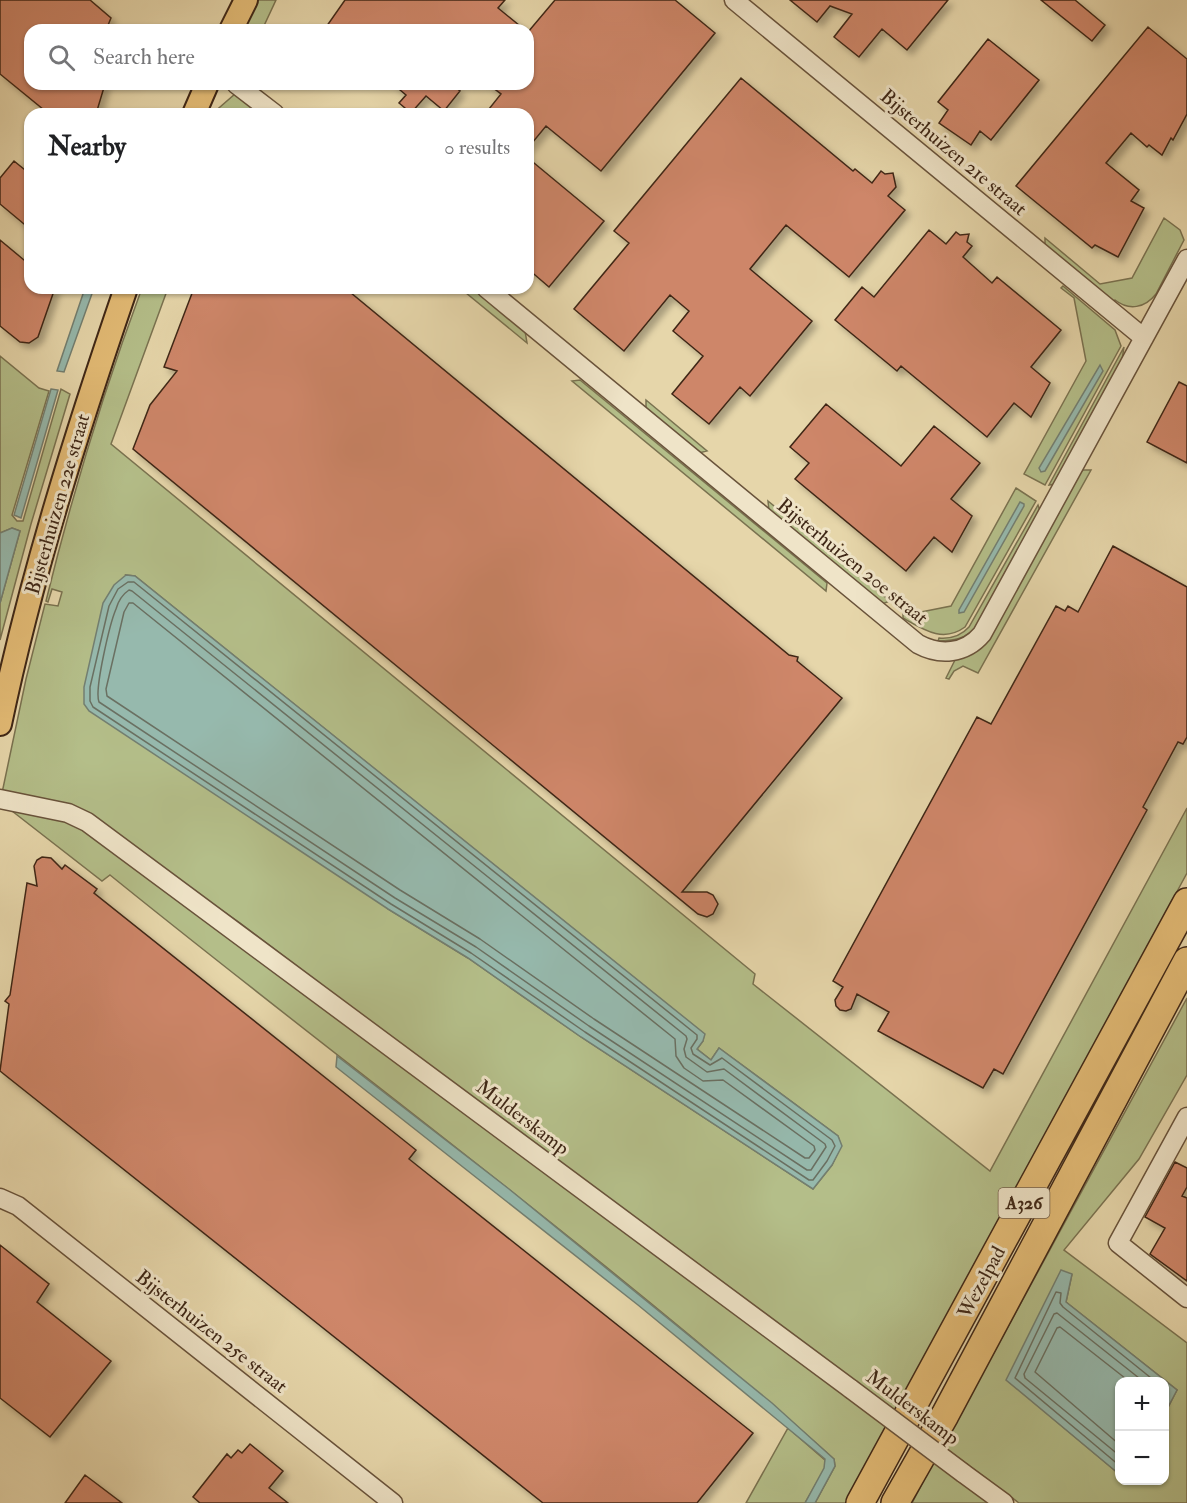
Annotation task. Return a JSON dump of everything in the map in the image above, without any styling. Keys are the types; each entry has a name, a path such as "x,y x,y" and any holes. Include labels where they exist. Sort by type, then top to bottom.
{"highway":[{"name":"Wezelpad","path":"860,1503 1187,902"},
{"name":"Wezelpad","path":"895,1503 956,1394 1187,961"}],"main road":[{"path":"234,24 246,0"},
{"path":"197,108 204,90"},
{"name":"Bijsterhuizen 22e straat","path":"0,724 43,549 86,406 124,294"}],"street":[{"name":"Bijsterhuizen 21e straat","path":"734,0 1144,339"},
{"path":"244,90 267,108"},
{"name":"Bijsterhuizen 20e straat","path":"493,294 918,644 939,651 963,649 982,634 1187,259"},
{"name":"Mulderskamp","path":"0,799 68,813 87,822 1004,1503"},
{"path":"1187,1117 1118,1243 1187,1298"},
{"name":"Bijsterhuizen 25e straat","path":"0,1198 18,1206 393,1503"}],"green space":[{"path":"254,0 276,0 265,24 243,24"},
{"path":"235,94 254,108 219,108"},
{"path":"1164,218 1180,230 1184,240 1156,294 1142,305 1131,307 1115,300 1112,303 1045,246 1045,238 1100,284 1132,278"},
{"path":"1063,286 1115,330 1121,346 1045,485 1024,474 1086,361 1074,298 1061,288"},
{"path":"140,294 166,294 111,444 755,974 753,984 990,1171 1187,808 1187,873 896,1411 658,1234 383,1036 314,979 240,923 89,818 2,793 26,679 45,604 58,606 62,592 52,589 48,602 46,601 102,404","holes":["126,575 135,576 704,1034 703,1041 697,1049 711,1060 719,1048 838,1136 841,1146 832,1165 813,1189 581,1037 468,958 388,909"]},
{"path":"467,294 480,294 525,331 527,343"},
{"path":"1124,347 1122,360 1056,484 1049,485"},
{"path":"0,356 39,388 49,391 12,515 17,521 23,521 61,389 70,394 31,524 0,640 0,603 20,531 12,528 0,533"},
{"path":"580,380 827,583 826,591 572,381"},
{"path":"646,400 707,451 699,453 646,409"},
{"path":"1082,470 1091,470 978,673 963,666 954,671 949,679 946,678 955,660 974,653"},
{"path":"1016,488 1036,501 965,627 949,634 934,633 903,618 903,612 906,615 951,606"},
{"path":"768,501 890,601 882,604 769,511"},
{"path":"1038,505 1040,511 976,627 959,638 938,641 939,638 959,635 969,627"},
{"path":"3,804 67,816 891,1428 847,1503 815,1503 835,1466 834,1459 657,1308 110,875 102,881"},
{"path":"1187,998 1187,1075 1139,1159 1064,1250 1187,1343 1187,1503 1019,1503 943,1446","holes":["1072,1274 1066,1302 1161,1377 1169,1377 1169,1384 1177,1390 1169,1405 1169,1485 1115,1485 1115,1471 1007,1380"]},
{"path":"788,1428 826,1461 825,1468 805,1503 746,1503"},
{"path":"935,1459 995,1503 912,1503"}],"water":[{"path":"83,294 92,294 64,372 57,371"},
{"path":"1100,365 1103,371 1045,471 1041,472 1039,468"},
{"path":"51,389 58,390 21,518 14,515"},
{"path":"1020,502 1024,506 964,612 959,613 959,610"},
{"path":"12,528 20,531 0,603 0,533"},
{"path":"126,575 135,576 705,1034 697,1049 711,1060 719,1048 838,1136 842,1146 832,1165 813,1189 581,1037 468,958 388,909 89,711 84,704 84,687 103,603 114,585"},
{"path":"337,1056 509,1189 772,1403 834,1459 835,1466 815,1503 805,1503 824,1468 825,1459 638,1305 336,1067"},
{"path":"1061,1270 1072,1274 1066,1302 1161,1377 1115,1377 1115,1471 1006,1380"},
{"path":"1169,1384 1177,1390 1169,1405"}],"building":[{"path":"0,0 90,0 111,18 108,24 24,24 24,90 103,90 98,108 42,108 0,74"},
{"path":"345,0 505,0 498,8 518,24 328,24"},
{"path":"555,0 675,0 715,33 601,171 546,126 534,141 534,108 490,108 501,94 496,90 534,90 534,25"},
{"path":"790,0 948,0 907,50 882,29 859,57 834,37 852,14 830,6 817,22"},
{"path":"1041,0 1075,0 1105,25 1092,41"},
{"path":"1148,27 1187,59 1187,114 1162,155 1149,145 1147,147 1131,133 1106,163 1139,190 1131,201 1144,208 1118,257 1095,245 1092,248 1016,186"},
{"path":"988,39 1039,80 991,140 980,131 971,145 939,123 948,110 938,102"},
{"path":"741,78 853,171 855,169 872,183 881,171 885,174 893,173 896,187 888,196 905,210 849,277 786,225 750,269 812,321 750,396 740,387 709,424 672,394 703,356 673,331 689,311 670,295 624,351 574,309 629,243 614,231"},
{"path":"400,90 460,91 446,108 440,108 426,96 415,108 405,108 399,103 406,95"},
{"path":"14,161 24,169 24,224 0,204 0,178"},
{"path":"534,163 604,221 549,287 534,274"},
{"path":"929,230 946,244 956,232 960,235 969,234 967,242 972,246 963,257 992,283 997,277 1061,330 1031,367 1050,383 1031,417 1014,403 987,437 901,366 897,371 835,320 862,287 874,297"},
{"path":"0,240 24,260 24,294 53,294 38,337 29,343 20,342 0,326"},
{"path":"192,294 352,294 789,655 798,657 797,661 842,698 682,892 707,892 713,895 718,904 713,914 707,917 698,914 133,449 150,405 177,371 164,367"},
{"path":"1179,382 1187,386 1187,463 1147,442"},
{"path":"826,404 901,466 934,426 980,463 951,499 972,516 952,552 934,537 906,571 795,479 809,463 790,447"},
{"path":"1113,546 1187,587 1187,737 1183,744 1178,742 1143,807 1147,810 1003,1074 994,1069 983,1088 878,1031 889,1012 857,994 851,1009 840,1010 835,1000 843,987 833,981 977,717 991,724 1056,606 1065,611 1068,606 1078,612"},
{"path":"42,857 51,858 62,869 65,865 97,889 94,893 416,1150 409,1159 753,1433 697,1503 543,1503 0,1071 9,1004 5,1001 10,995 27,883 37,886 34,866"},
{"path":"1175,1162 1187,1168 1187,1187 1182,1196 1187,1198 1187,1281 1150,1254 1165,1228 1145,1217"},
{"path":"0,1245 49,1284 37,1302 111,1361 50,1437 0,1398"},
{"path":"250,1444 283,1471 269,1488 288,1503 200,1503 193,1497 227,1454 231,1458 238,1450 242,1453"},
{"path":"85,1475 122,1503 65,1503"}]}
